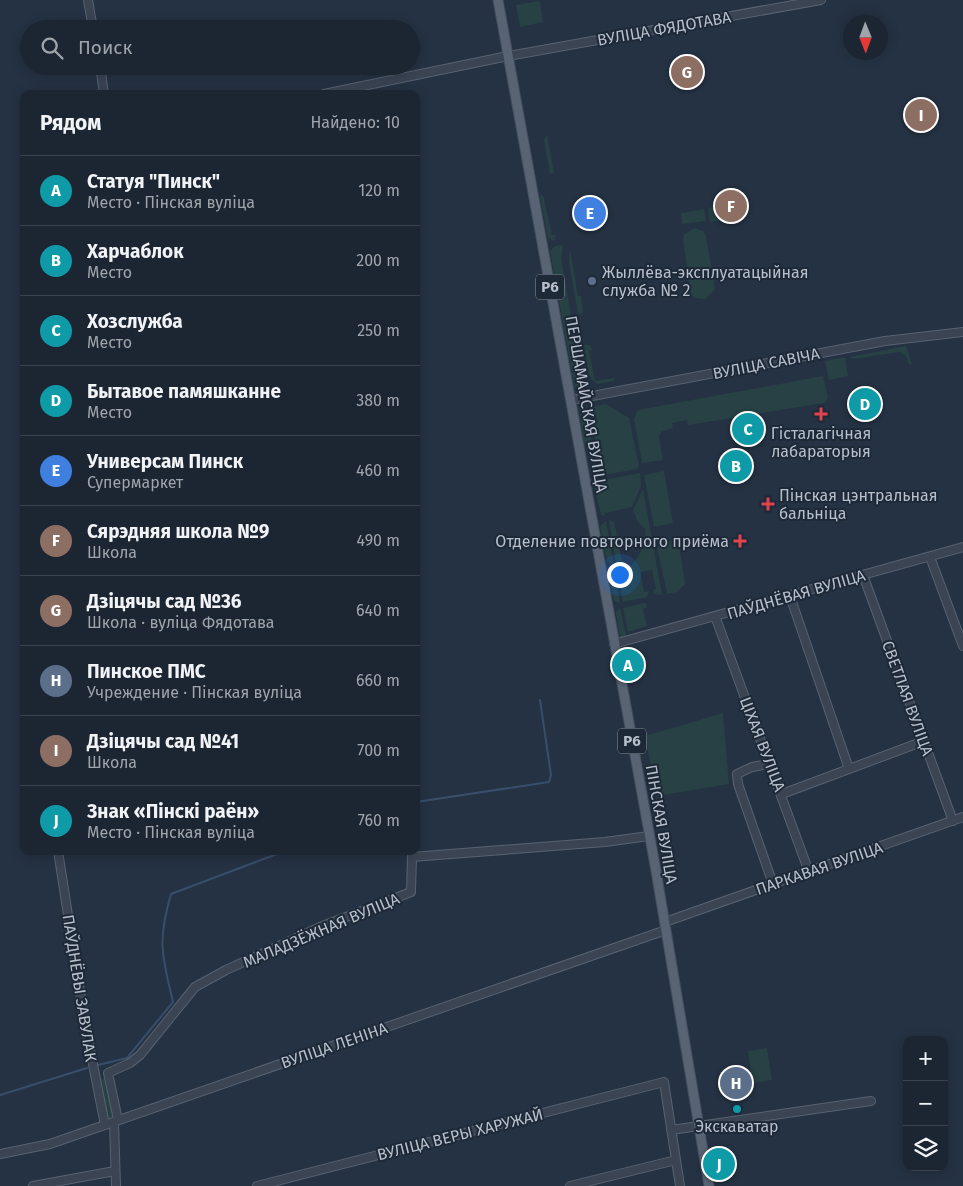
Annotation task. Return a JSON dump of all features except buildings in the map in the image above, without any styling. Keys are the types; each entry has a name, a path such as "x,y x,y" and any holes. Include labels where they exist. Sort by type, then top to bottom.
{"main road":[{"name":"ПЕРШАМАЙСКАЯ ВУЛІЦА","path":"498,0 614,644"},
{"name":"ПІНСКАЯ ВУЛІЦА","path":"614,644 665,926 709,1186"}],"street":[{"path":"88,0 91,20"},
{"name":"ВУЛІЦА ФЯДОТАВА","path":"420,74 508,56 821,0"},
{"path":"101,75 103,90"},
{"name":"ВУЛІЦА ФЯДОТАВА","path":"343,90 416,75"},
{"name":"ВУЛІЦА САВІЧА","path":"571,400 885,341 963,332"},
{"name":"ПАЎДНЁВАЯ ВУЛІЦА","path":"614,644 963,547"},
{"path":"930,557 963,646"},
{"name":"СВЕТЛАЯ ВУЛІЦА","path":"863,575 953,820"},
{"path":"790,596 849,769"},
{"name":"ЦІХАЯ ВУЛІЦА","path":"715,616 769,764 782,794 809,872"},
{"path":"782,794 924,741"},
{"path":"769,764 752,767 737,774 738,784 773,884"},
{"name":"ПАРКАВАЯ ВУЛІЦА","path":"665,926 674,918 963,817"},
{"name":"МАЛАДЗЁЖНАЯ ВУЛІЦА","path":"116,1121 108,1072 130,1063 140,1056 195,987 226,970 320,927 411,892 412,857 605,842 649,836"},
{"name":"ПАЎДНЁВЫ ЗАВУЛАК","path":"59,855 84,1024 105,1125"},
{"name":"ВУЛІЦА ЛЕНІНА","path":"0,1154 50,1144 665,926"},
{"name":"ВУЛІЦА ВЕРЫ ХАРУЖАЙ","path":"257,1186 664,1082 671,1130"},
{"path":"680,1186 671,1130 871,1101"},
{"path":"116,1121 116,1186"},
{"path":"570,1186 676,1160"},
{"path":"32,1186 115,1171"}],"green space":[{"path":"540,1 543,22 520,27 516,5"},
{"path":"547,134 554,173 550,174 544,140"},
{"path":"543,195 552,235 556,235 554,241 548,238 540,196"},
{"path":"726,205 728,220 710,222 708,208"},
{"path":"704,209 706,221 682,224 681,213"},
{"path":"695,228 703,231 706,236 715,290 705,299 695,298 691,294 683,239 684,234"},
{"path":"563,245 561,259 582,377 582,392 575,388 550,251 555,246"},
{"path":"570,249 578,296 581,296 583,313 578,314 569,262"},
{"path":"584,345 590,345 592,350 589,351 595,381 614,378 614,381 597,384 589,376"},
{"path":"906,346 912,364 909,365 906,356 900,352 853,359 849,357"},
{"path":"815,357 818,359 723,376 725,374"},
{"path":"845,357 848,376 829,380 825,361"},
{"path":"823,376 828,398 824,403 688,425 687,420 672,423 673,428 661,432 659,437 663,460 642,463 634,419 638,410"},
{"path":"584,401 593,449 588,449 583,439 579,408"},
{"path":"606,404 629,418 639,466 637,469 604,475 601,473 590,413 592,407"},
{"path":"664,471 673,523 654,527 644,475"},
{"path":"640,473 641,486 632,507 605,513 605,516 601,515 594,484 598,481"},
{"path":"643,489 662,595 654,594 653,590 656,589 652,570 640,572 644,592 649,591 647,597 623,602 618,573 624,571 635,562 644,542 645,529 638,522 633,510"},
{"path":"609,520 614,522 622,561 616,564"},
{"path":"606,521 614,565 607,561 600,526"},
{"path":"678,539 685,584 677,592 667,594 656,542 668,542"},
{"path":"615,571 620,603 614,601 609,577"},
{"path":"647,604 646,608 643,609 647,626 628,632 623,608"},
{"path":"620,608 627,639 620,638 616,612"},
{"path":"723,713 729,784 657,796 645,736"},
{"path":"767,1048 772,1080 753,1083 748,1051"},
{"path":"100,1078 104,1079 113,1116 108,1120 98,1080"}],"waterway":[{"path":"420,801 549,782 551,775 540,700"},
{"path":"98,1065 127,1058 173,1002 163,948 164,925 171,894 274,855"},
{"path":"0,1095 87,1068"}],"place":[{"name":"Дзіцячы сад №36","path":"687,72"},
{"name":"Дзіцячы сад №41","path":"921,115"},
{"name":"Сярэдняя школа №9","path":"731,206"},
{"name":"Универсам Пинск","path":"590,213"},
{"name":"Жыллёва-эксплуатацыйная служба № 2","path":"592,281"},
{"name":"Бытавое памяшканне","path":"865,404"},
{"name":"Гісталагічная лабараторыя","path":"821,414"},
{"name":"Хозслужба","path":"748,429"},
{"name":"Харчаблок","path":"736,466"},
{"name":"Пінская цэнтральная бальніца","path":"768,504"},
{"name":"Отделение повторного приёма","path":"740,541"},
{"name":"Статуя \"Пинск\"","path":"628,665"},
{"name":"Пинское ПМС","path":"736,1083"},
{"name":"Экскаватар","path":"737,1109"},
{"name":"Знак «Пінскі раён»","path":"719,1164"}]}
